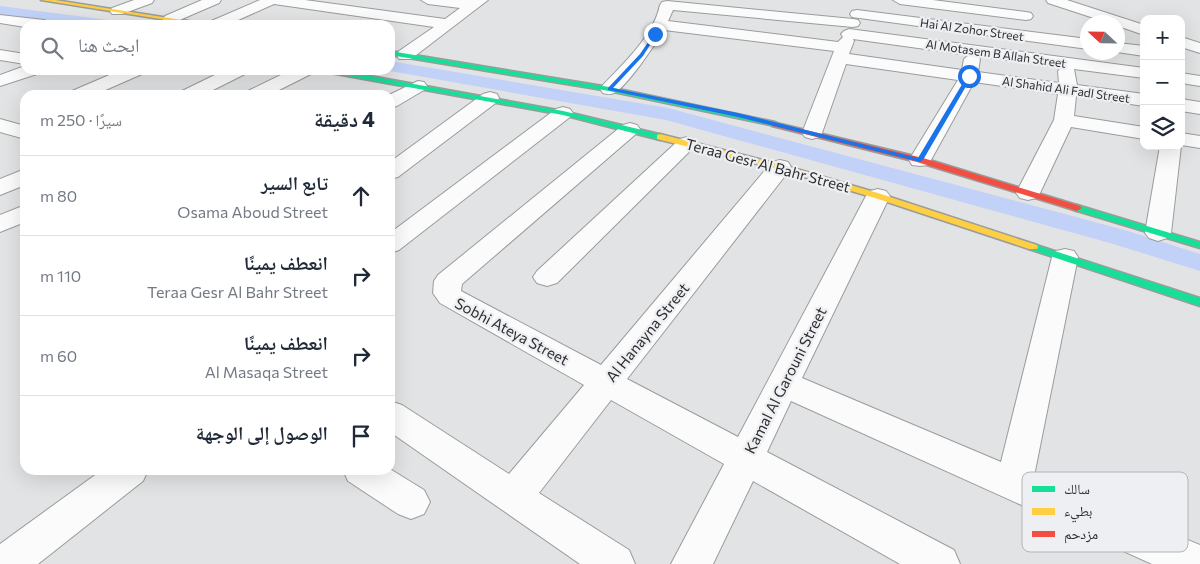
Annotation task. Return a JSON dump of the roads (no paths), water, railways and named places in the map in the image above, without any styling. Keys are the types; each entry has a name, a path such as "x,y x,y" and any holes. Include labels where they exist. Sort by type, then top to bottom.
{"street":[{"path":"44,0 177,20"},
{"path":"116,11 147,0"},
{"path":"170,19 214,0"},
{"path":"226,20 274,0 447,24"},
{"path":"348,20 374,0"},
{"path":"428,0 477,3"},
{"path":"900,0 975,5 1026,16"},
{"path":"1022,57 1022,35 1026,16 1036,0"},
{"path":"1053,0 1140,29"},
{"path":"610,89 642,54 660,25 669,2 852,23"},
{"path":"397,54 447,24 477,3"},
{"path":"0,19 20,23"},
{"path":"660,25 852,23"},
{"path":"812,133 852,23"},
{"name":"Hai Al Zohor Street","path":"852,23 1022,35 1080,43"},
{"name":"Al Motasem B Allah Street","path":"852,23 974,50 1140,72"},
{"name":"Al Shahid Ali Fadl Street","path":"852,23 969,76 1140,99"},
{"path":"0,35 20,29"},
{"path":"1185,43 1200,48"},
{"path":"1125,49 1140,51"},
{"path":"920,160 969,76 974,50"},
{"path":"397,54 610,89 738,115 920,160 1200,245"},
{"path":"0,55 20,61"},
{"path":"1185,57 1200,59"},
{"path":"0,66 20,63"},
{"path":"1028,193 1064,120 1068,89 1067,63"},
{"path":"0,81 20,66"},
{"path":"90,90 125,75"},
{"path":"198,90 229,75"},
{"path":"265,90 295,75"},
{"name":"Teraa Gesr Al Bahr Street","path":"354,75 490,98 563,113 780,166 878,196 1200,302"},
{"path":"1185,79 1200,81"},
{"path":"395,99 418,86"},
{"path":"395,168 490,98"},
{"path":"1185,106 1200,108"},
{"path":"395,241 563,113"},
{"path":"1064,120 1140,132"},
{"path":"0,125 20,131"},
{"name":"Sobhi Ateya Street","path":"630,129 448,282 446,287 450,297 939,564"},
{"path":"1185,140 1200,142"},
{"path":"547,277 687,143"},
{"path":"1158,233 1170,150"},
{"name":"Al Hanayna Street","path":"513,497 608,382 780,166"},
{"path":"0,188 20,178"},
{"name":"Kamal Al Garouni Street","path":"692,564 878,196"},
{"path":"1014,484 1064,257"},
{"path":"784,384 1022,487"},
{"path":"395,417 614,564"},
{"path":"6,564 123,475"},
{"path":"369,475 410,502"},
{"path":"1170,552 1197,564"}],"waterway":[{"path":"0,10 72,20"},
{"path":"395,67 668,114 1119,237 1200,263"}]}
